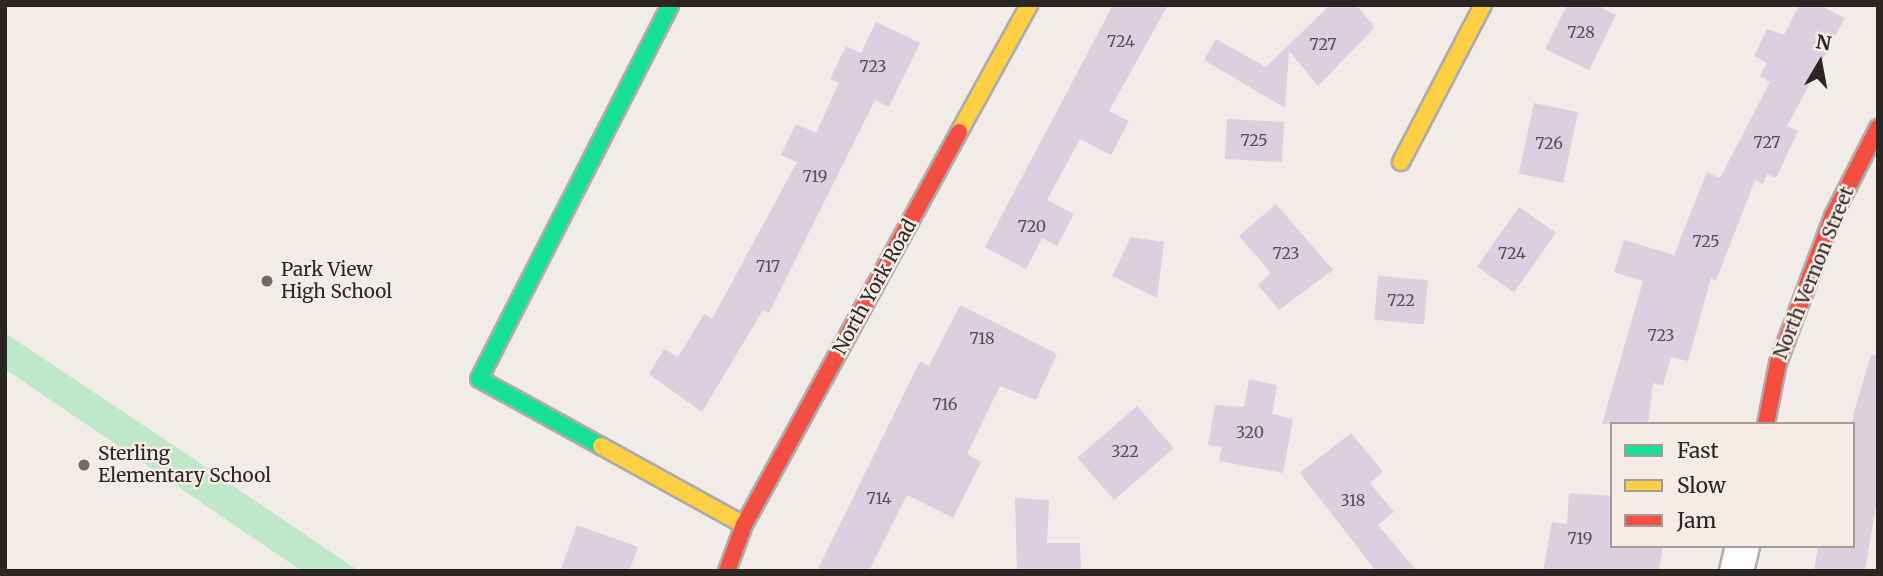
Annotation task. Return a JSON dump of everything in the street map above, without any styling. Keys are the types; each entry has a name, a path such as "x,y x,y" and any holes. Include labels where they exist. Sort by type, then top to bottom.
{"street":[{"path":"670,5 479,379 744,525"},
{"name":"North York Road","path":"727,571 744,525 1029,5"},
{"path":"1401,162 1483,5"},
{"name":"North Vernon Street","path":"1766,422 1778,363 1833,216 1878,128"},
{"path":"1736,571 1742,548"}],"green space":[{"path":"5,333 359,571 302,571 5,369"}],"building":[{"path":"1113,5 1168,5 1109,111 1129,121 1111,155 1080,139 1047,200 1074,214 1057,246 1042,238 1026,269 985,247"},
{"path":"1330,5 1356,5 1375,27 1318,86 1289,51 1285,108 1204,60 1216,39 1266,67"},
{"path":"1567,5 1597,5 1616,15 1589,70 1545,49"},
{"path":"1799,5 1819,5 1845,18 1787,126 1798,131 1776,178 1767,174 1763,184 1755,180 1716,281 1711,278 1688,361 1671,357 1663,385 1653,383 1648,422 1602,424 1643,281 1614,272 1624,240 1674,255 1707,172 1720,178 1770,82 1760,76 1767,63 1754,56 1767,29 1784,35"},
{"path":"876,22 920,43 889,107 875,100 769,313 763,310 702,412 649,374 664,349 678,357 704,314 712,319 797,162 781,155 796,124 816,133 839,83 830,79 846,46 861,53"},
{"path":"1534,103 1578,112 1563,183 1519,173"},
{"path":"1227,119 1284,122 1282,162 1225,159"},
{"path":"1276,204 1333,270 1279,310 1258,285 1271,273 1239,236"},
{"path":"1519,207 1556,233 1514,293 1477,267"},
{"path":"1131,237 1164,242 1157,298 1112,276"},
{"path":"1378,276 1428,280 1424,324 1374,320"},
{"path":"960,305 1057,354 1036,400 1000,386 967,454 981,462 953,518 907,495 869,571 817,571 920,361 929,366"},
{"path":"1871,355 1878,356 1878,493 1865,571 1814,571 1818,548 1855,548 1853,415"},
{"path":"1249,379 1277,385 1272,414 1293,419 1283,473 1219,461 1222,447 1208,445 1215,405 1244,407"},
{"path":"1137,406 1174,448 1114,500 1077,458"},
{"path":"1351,433 1383,472 1370,483 1394,512 1378,525 1417,571 1376,571 1300,473"},
{"path":"1569,493 1610,496 1610,548 1663,548 1659,571 1543,571 1552,522 1567,524"},
{"path":"1015,498 1049,500 1047,543 1080,543 1081,571 1017,571"},
{"path":"577,525 638,547 629,571 560,571"}],"traffic: fast":[{"path":"601,446 479,379 670,5"}],"traffic: slow":[{"path":"959,132 1029,5"},
{"path":"1401,162 1483,5"},
{"path":"601,446 744,525"}],"traffic: jam":[{"path":"1766,422 1778,363 1833,216 1878,128"},
{"path":"727,571 744,525 959,132"}],"place":[{"name":"Park View High School","path":"267,281"},
{"name":"Sterling Elementary School","path":"84,465"}]}
